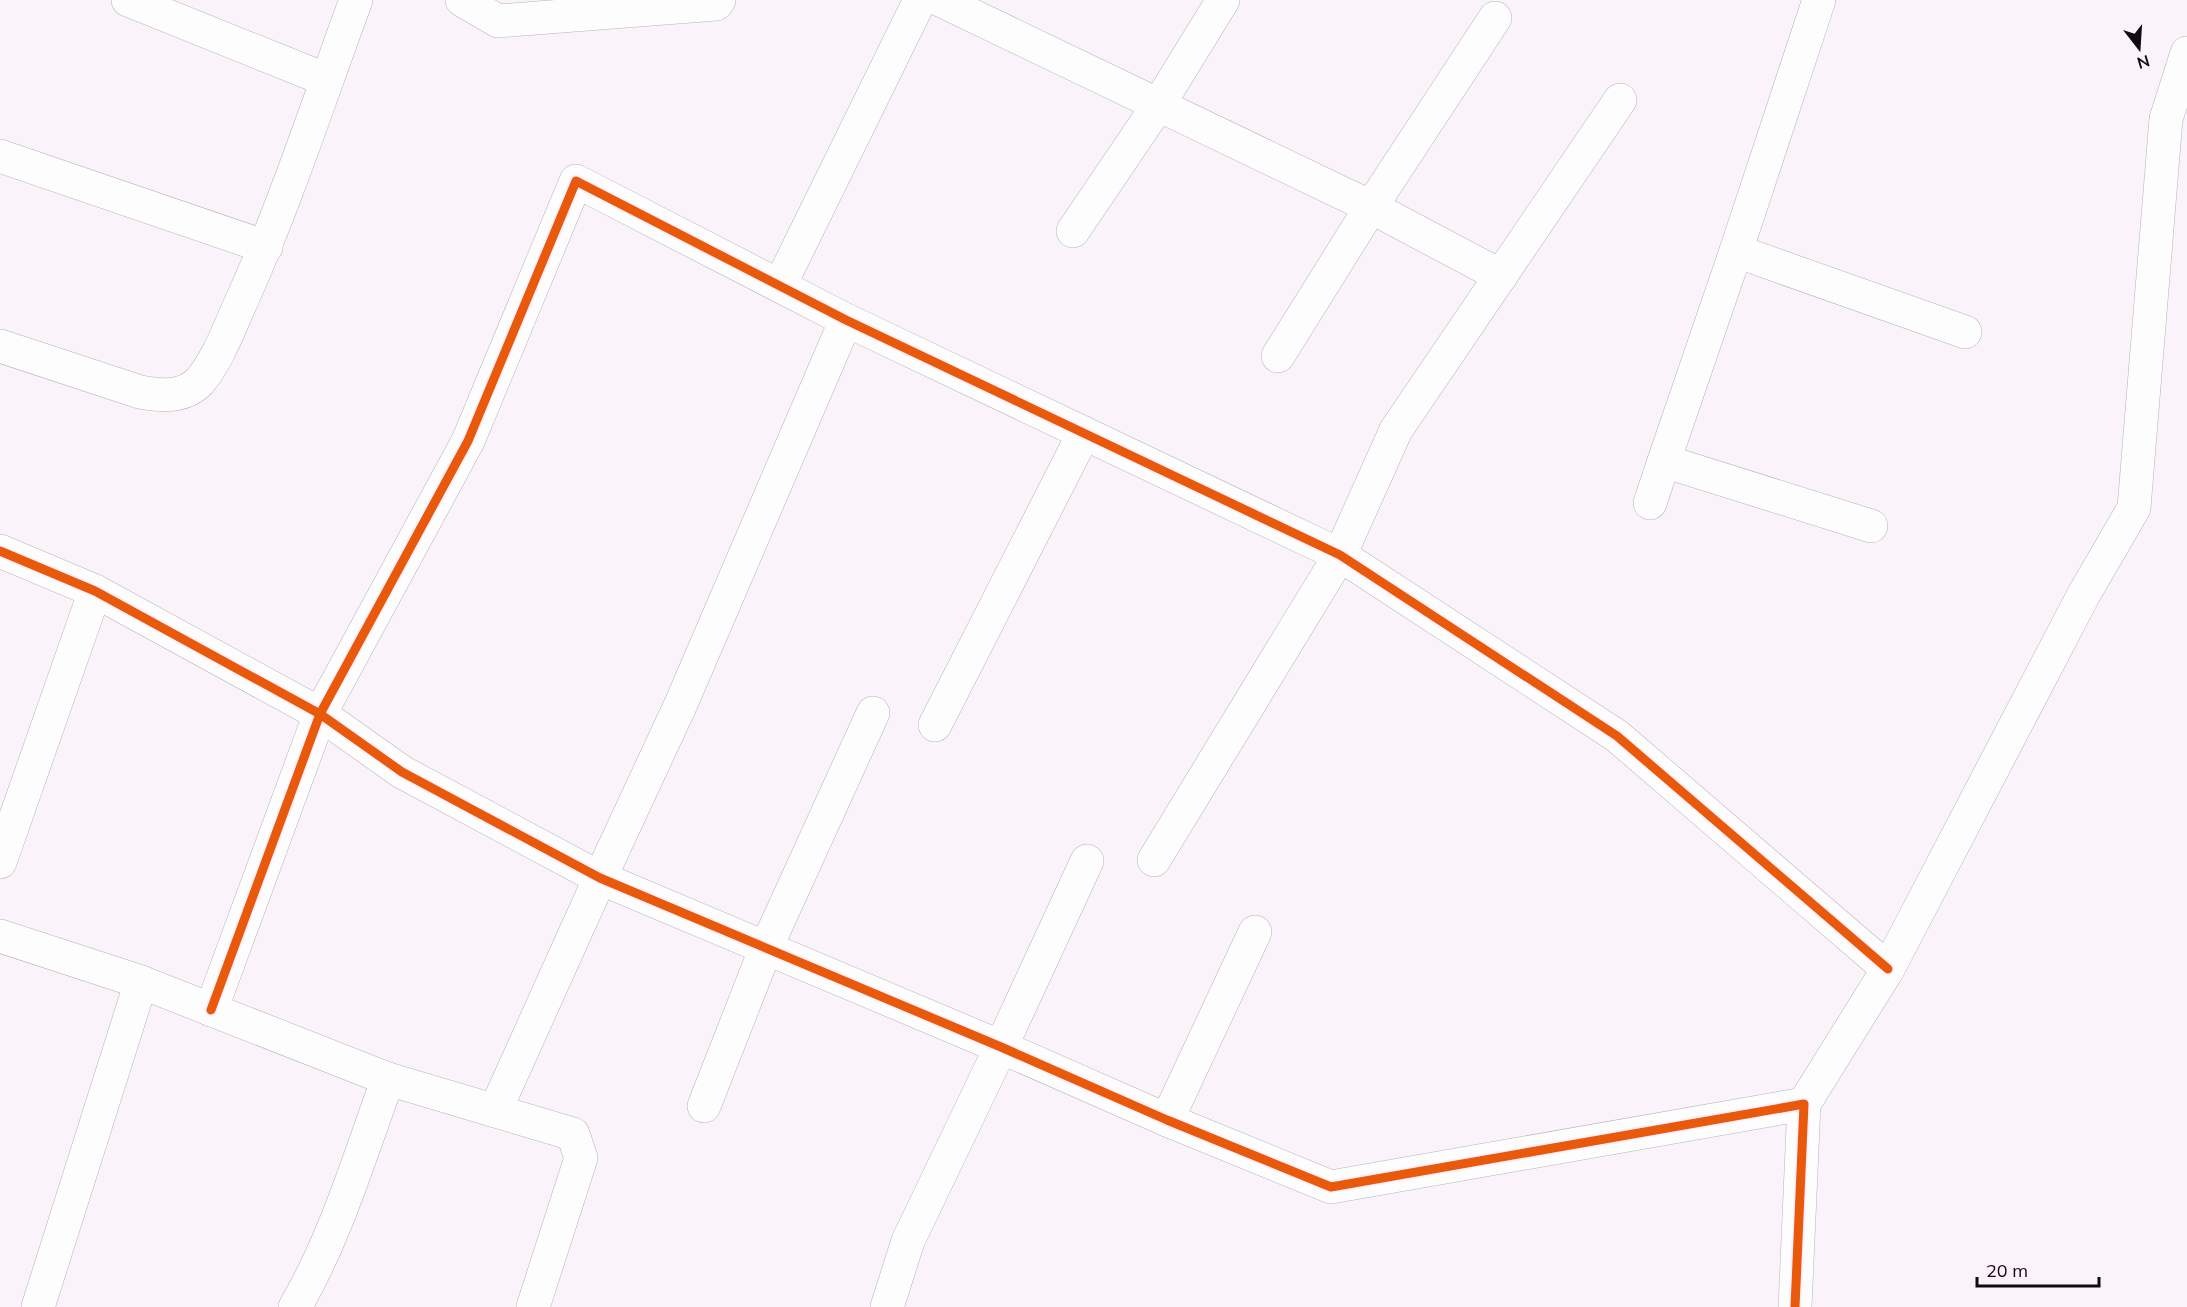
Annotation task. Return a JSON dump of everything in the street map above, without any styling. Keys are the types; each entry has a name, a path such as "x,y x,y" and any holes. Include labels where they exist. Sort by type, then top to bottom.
{"street":[{"path":"128,0 327,80"},
{"path":"1,348 140,392 164,396 184,392 199,382 217,354 266,247 356,0"},
{"path":"462,0 498,21 716,4 719,0"},
{"path":"780,285 920,0"},
{"path":"940,0 1371,207 1501,276"},
{"path":"1073,231 1159,104 1223,0"},
{"path":"1650,503 1819,0"},
{"path":"1278,357 1371,207 1496,18"},
{"path":"1795,1307 1803,1104 1888,969 2078,605 2134,508 2176,121 2187,53"},
{"path":"1154,860 1340,555 1396,430 1620,100"},
{"path":"0,156 266,247"},
{"path":"211,1010 320,714 468,441 576,181 846,320 1340,555 1617,736 1888,969"},
{"path":"1736,251 1965,333"},
{"path":"495,1111 680,706 846,320"},
{"path":"935,725 1084,433"},
{"path":"1664,460 1871,526"},
{"path":"0,550 95,591 320,714 402,772 600,878 1001,1047 1167,1120 1331,1187 1803,1104"},
{"path":"0,862 95,591"},
{"path":"704,1106 766,948 873,713"},
{"path":"886,1307 908,1241 1087,861"},
{"path":"1167,1120 1255,932"},
{"path":"0,936 141,982 388,1079 573,1134 581,1158 533,1307"},
{"path":"38,1307 141,982"},
{"path":"295,1307 311,1280 330,1236 388,1079"}],"cycle path":[{"path":"211,1010 320,714 468,441 576,181 846,320 1340,555 1617,736 1888,969"},
{"path":"0,551 95,591 320,714 402,772 600,878 1001,1047 1167,1120 1331,1187 1804,1104 1795,1307"}]}
